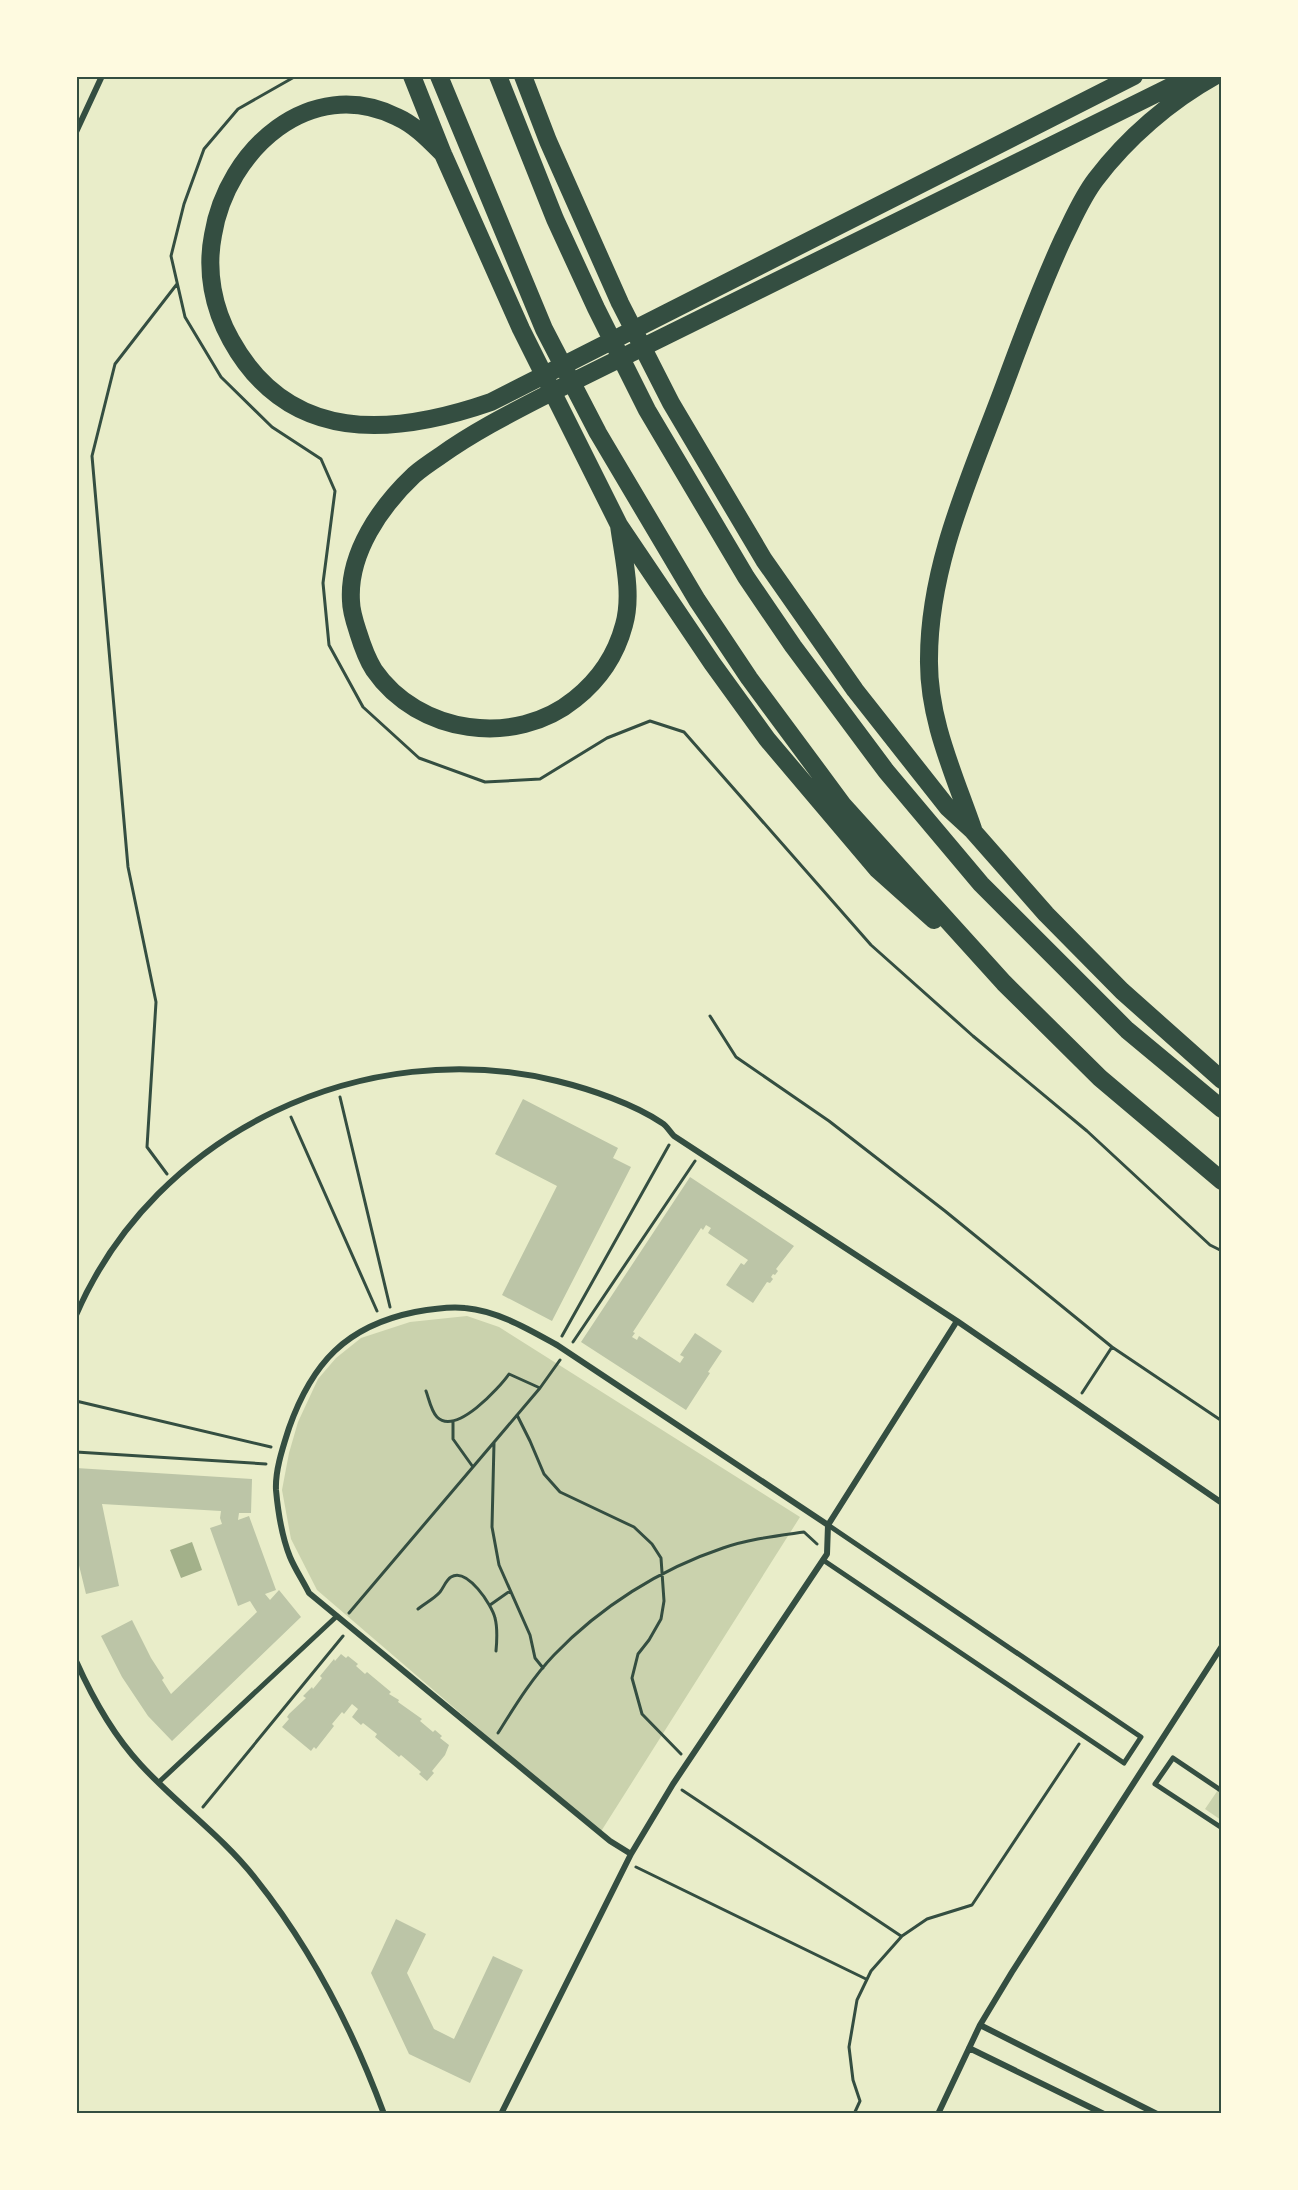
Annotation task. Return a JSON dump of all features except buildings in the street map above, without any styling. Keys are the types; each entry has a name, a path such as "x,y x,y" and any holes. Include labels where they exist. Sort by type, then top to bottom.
{"highway":[{"path":"412,76 443,154 521,329 574,439 619,525 712,663 767,738 877,869 1004,983 1100,1078 1221,1181"},
{"path":"440,76 544,329 598,433 697,600 769,705 843,805 1004,983"},
{"path":"498,76 555,219 596,308 648,410 746,577 793,646 886,771 981,884 1127,1030 1221,1109"},
{"path":"523,76 548,141 620,303 671,403 764,560 855,690 948,808 974,831 1046,914 1122,991 1221,1080"},
{"path":"443,154 420,131 398,117 375,108 345,104 324,106 305,112 268,134 247,156 234,176 219,207 212,235 210,267 213,294 224,327 241,358 263,384 288,403 313,415 341,423 380,426 415,423 457,414 491,402 1134,76"},
{"path":"619,525 627,592 625,623 616,650 603,671 563,709 533,723 507,728 487,730 466,727 440,720 415,708 389,688 373,669 355,624 351,602 353,576 362,545 380,514 415,474 465,438 542,397 1192,76"},
{"path":"974,831 942,743 932,703 928,659 934,598 945,549 1038,294 1076,212 1094,181 1141,130 1161,113 1215,76"}],"street":[{"path":"76,132 102,76"},
{"path":"76,1315 104,1263 137,1216 172,1180 211,1149 247,1125 285,1106 337,1087 415,1070 496,1070 561,1082 615,1099 663,1124 674,1136 700,1154 957,1321 1221,1503"},
{"path":"631,1854 610,1841 309,1593 290,1557 281,1522 276,1488 282,1450 294,1415 323,1362 344,1342 369,1326 393,1317 430,1310 464,1308 490,1312 506,1319 557,1345 1141,1737 1124,1764 825,1557"},
{"path":"501,2114 631,1854 673,1784 825,1557 828,1525 957,1321"},
{"path":"159,1782 340,1619"},
{"path":"938,2114 980,2025 1018,1962 1221,1646"},
{"path":"76,1661 92,1695 119,1738 142,1766 196,1816 255,1877 287,1922 351,2032 384,2114"},
{"path":"1221,1791 1173,1758 1155,1784 1221,1828"},
{"path":"980,2025 1157,2114"},
{"path":"969,2048 1104,2114"}],"path":[{"path":"172,1180 147,1148 156,1002 128,867 92,456 115,364 177,284"},
{"path":"710,1016 736,1057 830,1121 945,1210 1112,1347 1221,1421"},
{"path":"337,1087 393,1317"},
{"path":"285,1106 382,1321"},
{"path":"557,1345 674,1136"},
{"path":"340,1619 540,1388 567,1352 700,1154"},
{"path":"1075,1404 1112,1347"},
{"path":"426,1390 435,1416 442,1421 453,1421 495,1393 509,1374 540,1388"},
{"path":"76,1401 282,1450"},
{"path":"517,1415 543,1474 552,1483 567,1496 634,1527 652,1544 661,1558 664,1601 661,1619 638,1654 632,1678 642,1714 688,1762"},
{"path":"453,1421 453,1438 473,1467"},
{"path":"495,1442 492,1527 499,1564 530,1635 535,1658 543,1668"},
{"path":"76,1452 279,1465"},
{"path":"491,1744 527,1687 554,1655 588,1623 631,1592 663,1574 690,1560 725,1547 758,1538 804,1532 825,1557"},
{"path":"418,1609 436,1596 449,1578 461,1575 471,1582 490,1605 497,1631 496,1651"},
{"path":"490,1605 510,1591"},
{"path":"196,1816 350,1628"},
{"path":"854,2114 860,2101 853,2080 849,2047 857,2000 866,1979 902,1936 927,1919 972,1905 1084,1736"},
{"path":"673,1784 902,1936"},
{"path":"626,1863 866,1979"}],"shaded area":[{"path":"467,1316 499,1327 800,1517 600,1833 317,1590 291,1539 282,1490 298,1422 318,1379 336,1358 361,1338 410,1322"},
{"path":"192,1542 202,1570 181,1578 170,1550"},
{"path":"1221,1788 1221,1820 1205,1809"}]}
